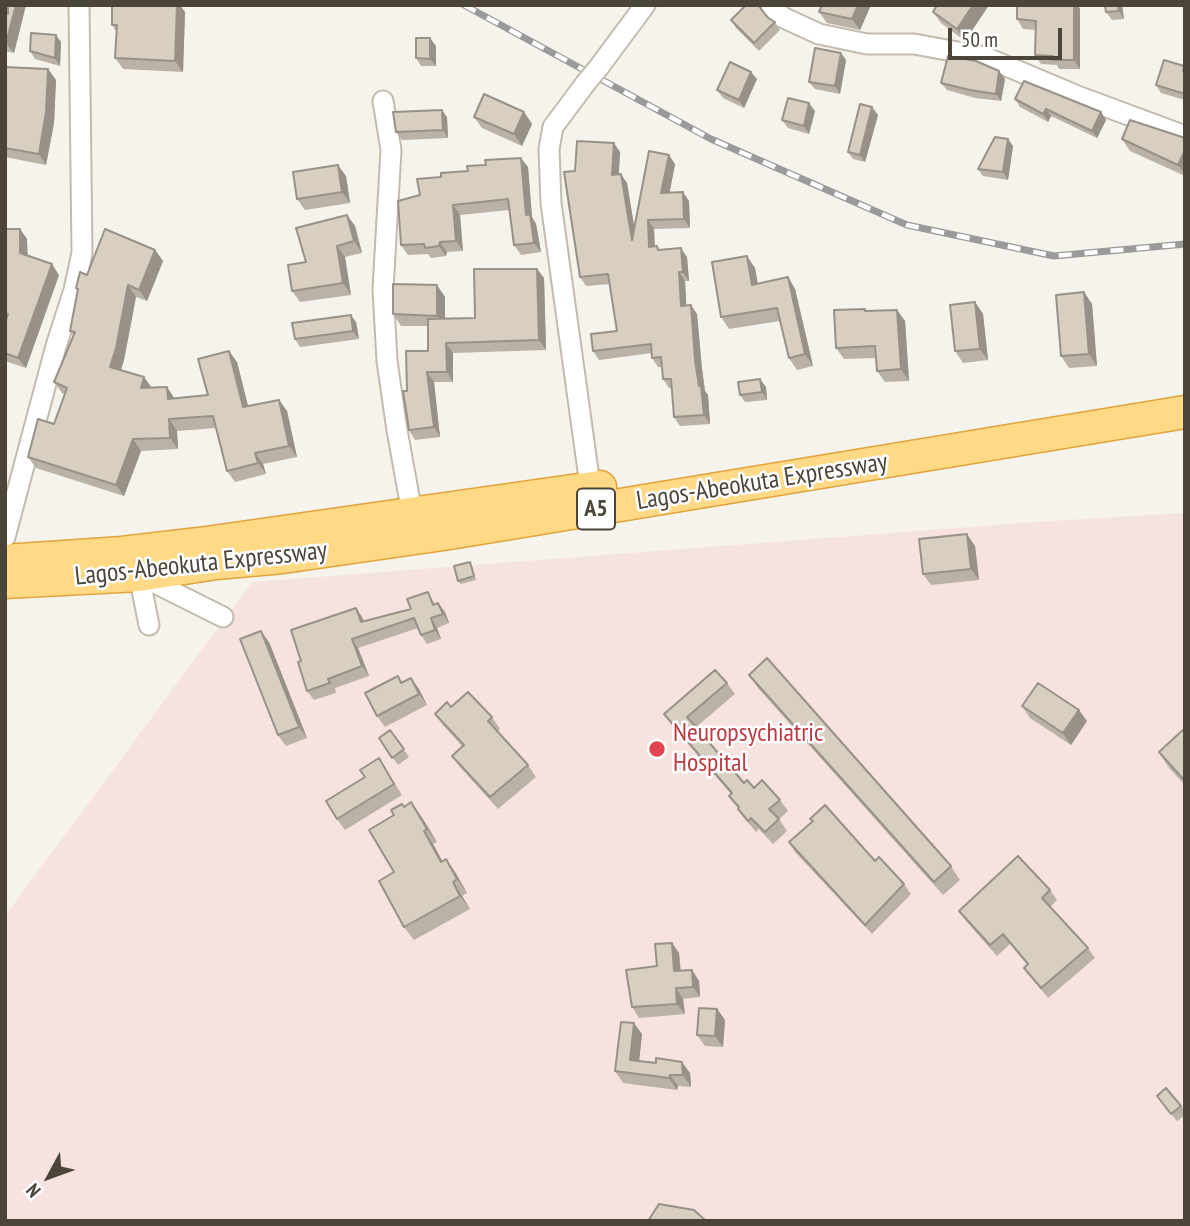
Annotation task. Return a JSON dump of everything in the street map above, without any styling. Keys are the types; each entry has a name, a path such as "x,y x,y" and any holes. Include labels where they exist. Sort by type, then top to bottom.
{"highway":[{"name":"Lagos-Abeokuta Expressway","path":"5,561 122,553 587,489 1185,391"},
{"name":"Lagos-Abeokuta Expressway","path":"5,582 139,575 450,533 1185,412"}],"street":[{"path":"5,537 82,253 79,5"},
{"path":"587,489 589,478 551,203 549,149 553,127 645,5"},
{"path":"771,5 782,17 819,34 867,44 914,44 985,57 1080,97 1185,136"},
{"path":"383,101 391,150 383,289 387,361 412,513"},
{"path":"139,575 223,617"},
{"path":"139,575 149,625"}],"shaded area":[{"name":"Neuropsychiatric Hospital","path":"1185,513 1185,1221 5,1221 5,916 252,582"}],"building":[{"path":"8,5 16,5 6,43 5,13 8,14"},
{"path":"112,5 177,5 175,61 115,58 117,25 112,25"},
{"path":"746,5 758,5 768,18 775,22 754,43 731,20"},
{"path":"822,5 858,5 852,19 819,12"},
{"path":"937,5 973,5 957,29 933,12"},
{"path":"1017,5 1074,5 1074,60 1053,60 1053,56 1035,55 1036,21 1017,19"},
{"path":"1105,5 1118,5 1119,11 1106,12"},
{"path":"31,33 56,35 55,58 30,51"},
{"path":"416,38 430,38 430,59 416,58"},
{"path":"815,48 841,53 835,86 809,82"},
{"path":"948,56 976,61 999,71 996,94 941,83"},
{"path":"1164,60 1184,66 1185,94 1156,85"},
{"path":"730,62 751,72 739,100 717,90"},
{"path":"5,67 48,69 46,112 39,154 5,148"},
{"path":"1024,81 1101,112 1092,131 1046,109 1043,114 1015,99"},
{"path":"484,94 524,112 514,134 474,117"},
{"path":"788,98 809,103 804,126 782,120"},
{"path":"860,104 872,107 860,155 848,152"},
{"path":"442,110 443,130 396,132 393,112"},
{"path":"1130,120 1185,138 1185,150 1178,165 1122,139"},
{"path":"995,137 1008,139 1003,172 978,169"},
{"path":"577,141 614,143 612,175 621,174 632,240 649,151 669,155 661,193 683,192 684,219 648,220 649,247 657,246 658,250 681,248 681,306 691,305 695,360 704,415 674,417 671,379 663,379 661,357 652,358 651,344 593,351 591,334 617,331 608,274 580,277 564,172 575,171"},
{"path":"521,158 526,215 530,214 534,243 514,245 508,199 453,205 456,241 440,242 439,246 425,248 424,244 401,245 398,201 420,195 417,179 441,177 441,173 468,171 467,166 486,165 485,160"},
{"path":"338,165 342,192 297,199 293,172"},
{"path":"347,215 354,241 337,246 343,283 292,291 288,265 306,262 296,228"},
{"path":"5,229 20,229 20,253 52,264 18,358 5,353 5,323 8,314 5,313"},
{"path":"105,229 155,250 139,290 128,285 110,367 144,377 141,388 167,387 168,399 208,395 198,359 229,351 243,407 279,400 289,446 255,453 258,463 227,471 213,416 169,419 170,438 133,439 116,485 28,457 38,419 54,424 67,388 54,382 75,332 70,331 78,289 76,288 80,272 87,275"},
{"path":"747,256 752,285 788,277 805,354 789,358 777,308 721,317 712,262"},
{"path":"474,269 537,269 539,340 446,343 447,372 427,372 434,427 409,430 403,391 407,391 406,351 428,351 428,319 475,318"},
{"path":"393,284 437,285 437,316 393,314"},
{"path":"1084,292 1089,354 1061,356 1056,295"},
{"path":"975,302 980,349 955,351 950,305"},
{"path":"834,310 897,310 901,369 877,371 875,346 836,348"},
{"path":"351,315 353,331 295,339 292,323"},
{"path":"760,379 762,392 740,395 738,382"},
{"path":"967,534 971,569 923,574 919,539"},
{"path":"470,562 474,576 458,581 454,566"},
{"path":"428,592 433,605 438,603 443,614 431,618 435,630 421,635 414,618 352,639 362,666 328,679 330,683 307,691 291,630 356,608 361,622 411,609 407,599"},
{"path":"261,631 299,727 278,735 240,639"},
{"path":"767,658 951,866 934,882 749,675"},
{"path":"715,670 727,683 687,717 744,783 747,780 754,788 762,780 780,800 769,809 779,819 765,832 751,818 748,821 729,796 732,793 664,714"},
{"path":"398,676 401,683 411,678 419,694 377,716 365,693"},
{"path":"1038,683 1079,710 1063,733 1022,706"},
{"path":"468,692 492,717 488,721 528,765 490,797 452,756 464,745 435,714 447,702 451,707"},
{"path":"1185,728 1185,781 1159,752"},
{"path":"390,730 404,749 392,758 379,738"},
{"path":"379,758 394,784 337,819 326,801 365,777 360,770"},
{"path":"411,802 427,829 424,831 441,862 446,859 457,879 453,882 460,896 404,927 379,881 394,872 369,830 394,815 391,810"},
{"path":"825,805 875,861 879,857 904,884 865,925 789,842 813,821 810,819"},
{"path":"1018,856 1050,890 1042,898 1088,948 1041,988 1024,968 1028,964 1003,934 990,945 959,911"},
{"path":"672,943 674,971 692,970 693,987 676,988 677,1004 632,1007 626,970 657,966 655,944"},
{"path":"699,1008 717,1009 715,1036 697,1035"},
{"path":"621,1022 634,1023 630,1060 656,1063 656,1058 682,1062 683,1075 670,1075 669,1078 615,1071"},
{"path":"1166,1088 1181,1106 1171,1114 1157,1096"},
{"path":"659,1204 694,1210 706,1221 648,1221"}],"railway":[{"path":"464,5 711,139 907,225 1054,256 1185,244"}],"place":[{"name":"Neuropsychiatric Hospital","path":"657,749"}]}
